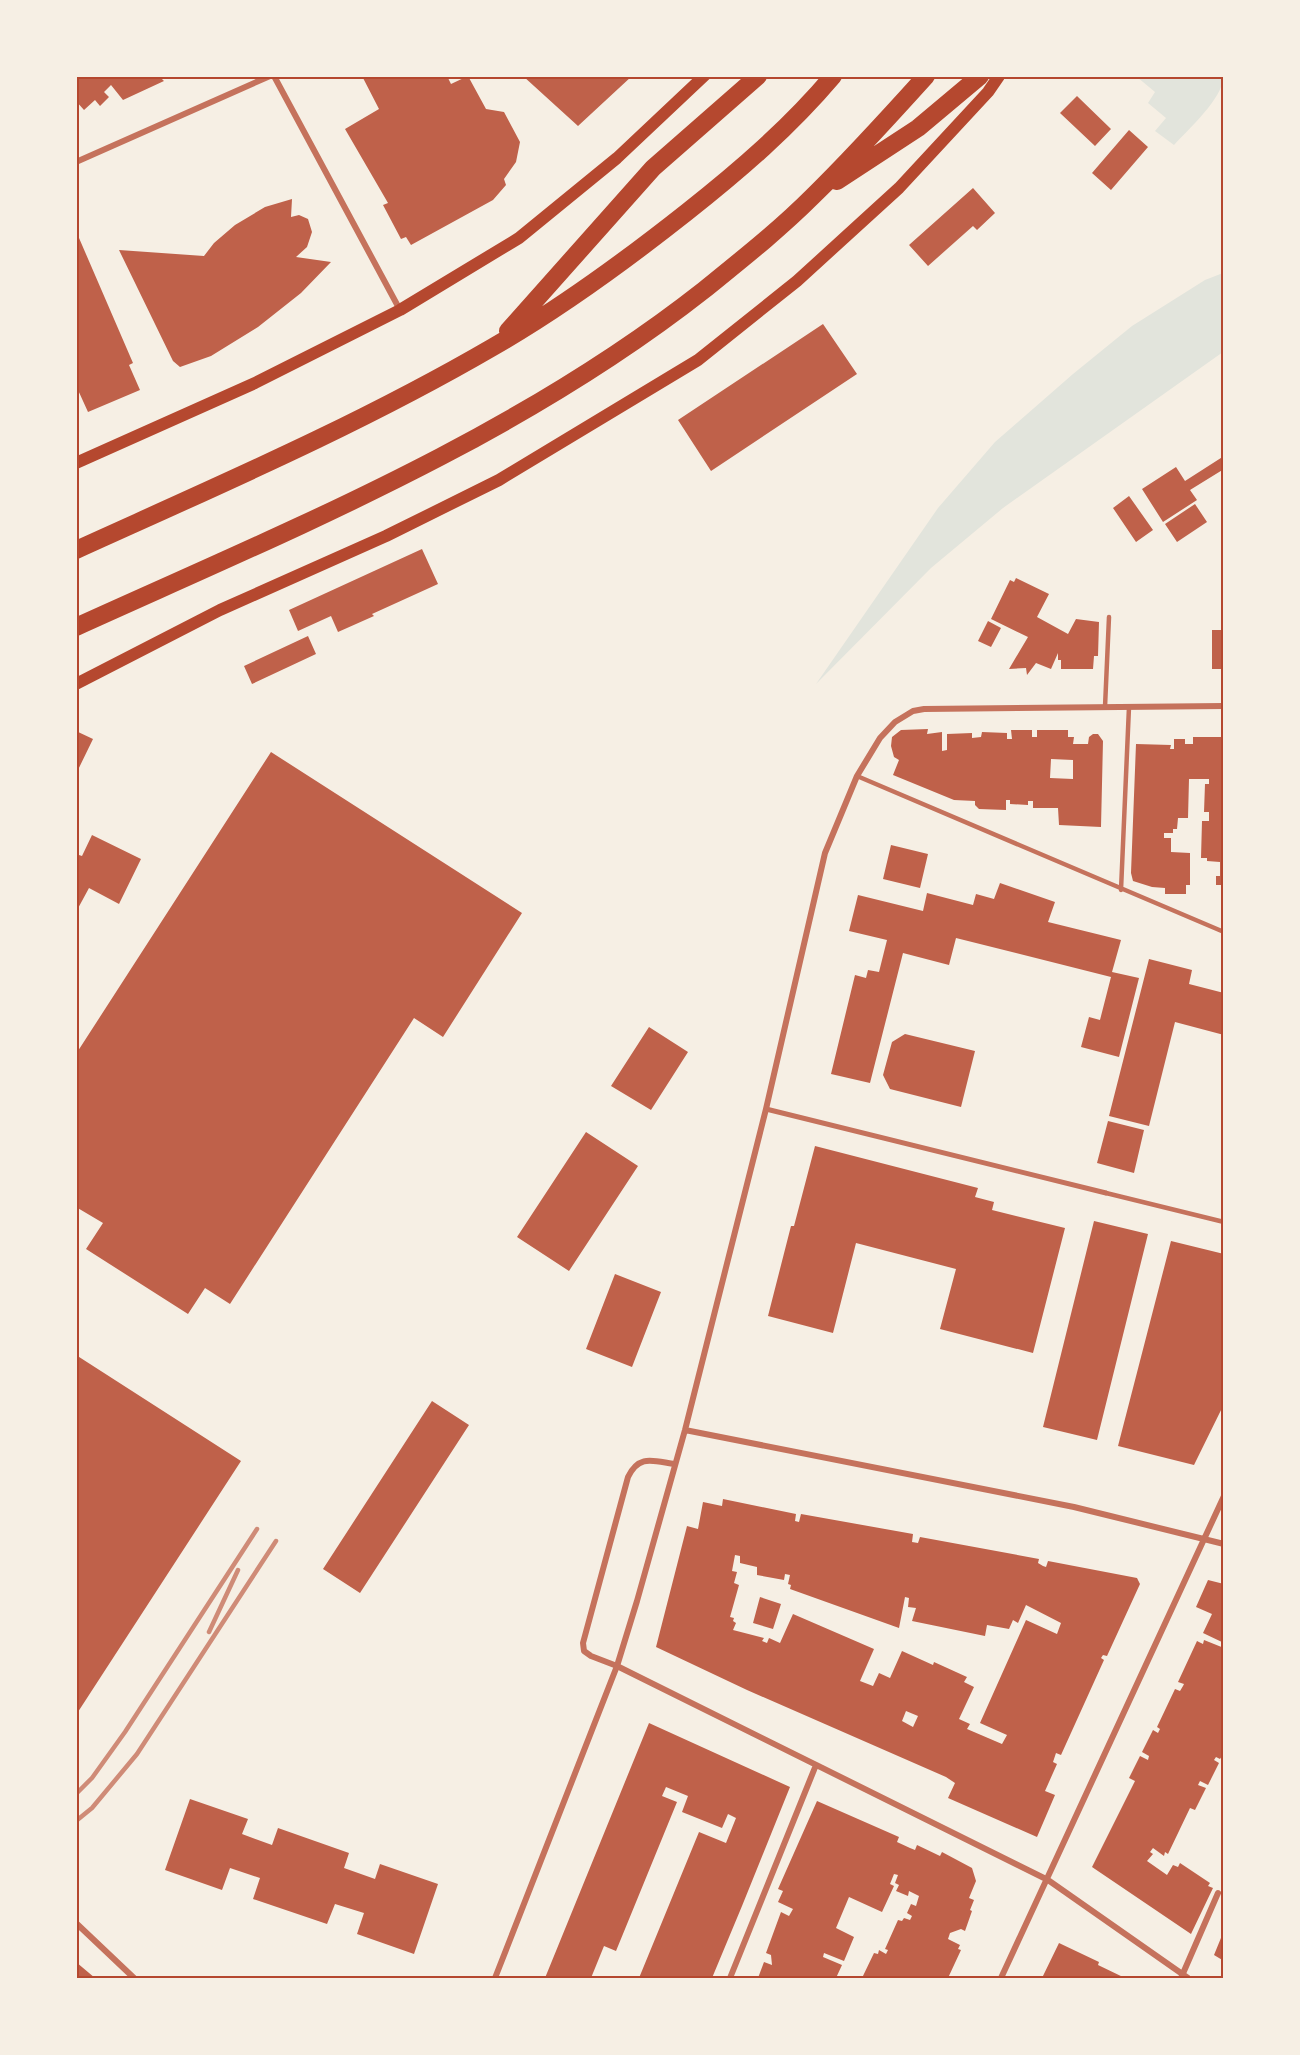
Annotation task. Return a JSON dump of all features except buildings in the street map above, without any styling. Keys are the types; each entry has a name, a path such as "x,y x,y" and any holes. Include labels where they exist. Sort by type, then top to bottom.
{"highway":[{"path":"494,347 653,168 758,76"},
{"path":"76,550 302,448 494,347 600,279 696,205 766,147 833,76"},
{"path":"76,627 332,511 411,472 526,409 587,372 702,291 759,244 813,196 926,76"},
{"path":"813,196 918,128 980,76"}],"main road":[{"path":"76,463 255,383 400,310 519,238 616,158 704,76"},
{"path":"76,684 220,610 386,537 500,480 698,360 797,281 899,188 988,92 999,76"}],"street":[{"path":"76,162 272,76 400,310"},
{"path":"495,1978 617,1665 685,1430 766,1109 825,852 857,776 880,738 895,722 913,711 1224,706"},
{"path":"766,1109 1106,1193"},
{"path":"685,1430 1074,1507 1224,1544"},
{"path":"675,1464 643,1461 633,1465 583,1643 584,1651 591,1656 617,1665 1048,1880 1184,1977 1218,1893"},
{"path":"1001,1978 1224,1496"},
{"path":"730,1978 816,1765"},
{"path":"76,1923 134,1978"}],"lane":[{"path":"1105,707 1108,617"},
{"path":"1120,890 1129,707"},
{"path":"857,776 1120,890 1224,932"},
{"path":"1106,1193 1224,1222"}],"shaded area":[{"path":"1137,77 1223,77 1222,85 1212,103 1174,145 1155,131 1166,118 1148,103 1155,92"},
{"path":"1223,273 1223,352 1003,508 931,568 816,684 938,508 995,442 1132,326 1205,280"}],"railway":[{"path":"76,1794 92,1778 125,1732 257,1529"},
{"path":"76,1821 92,1808 137,1754 276,1541"},
{"path":"209,1632 238,1570"}]}
